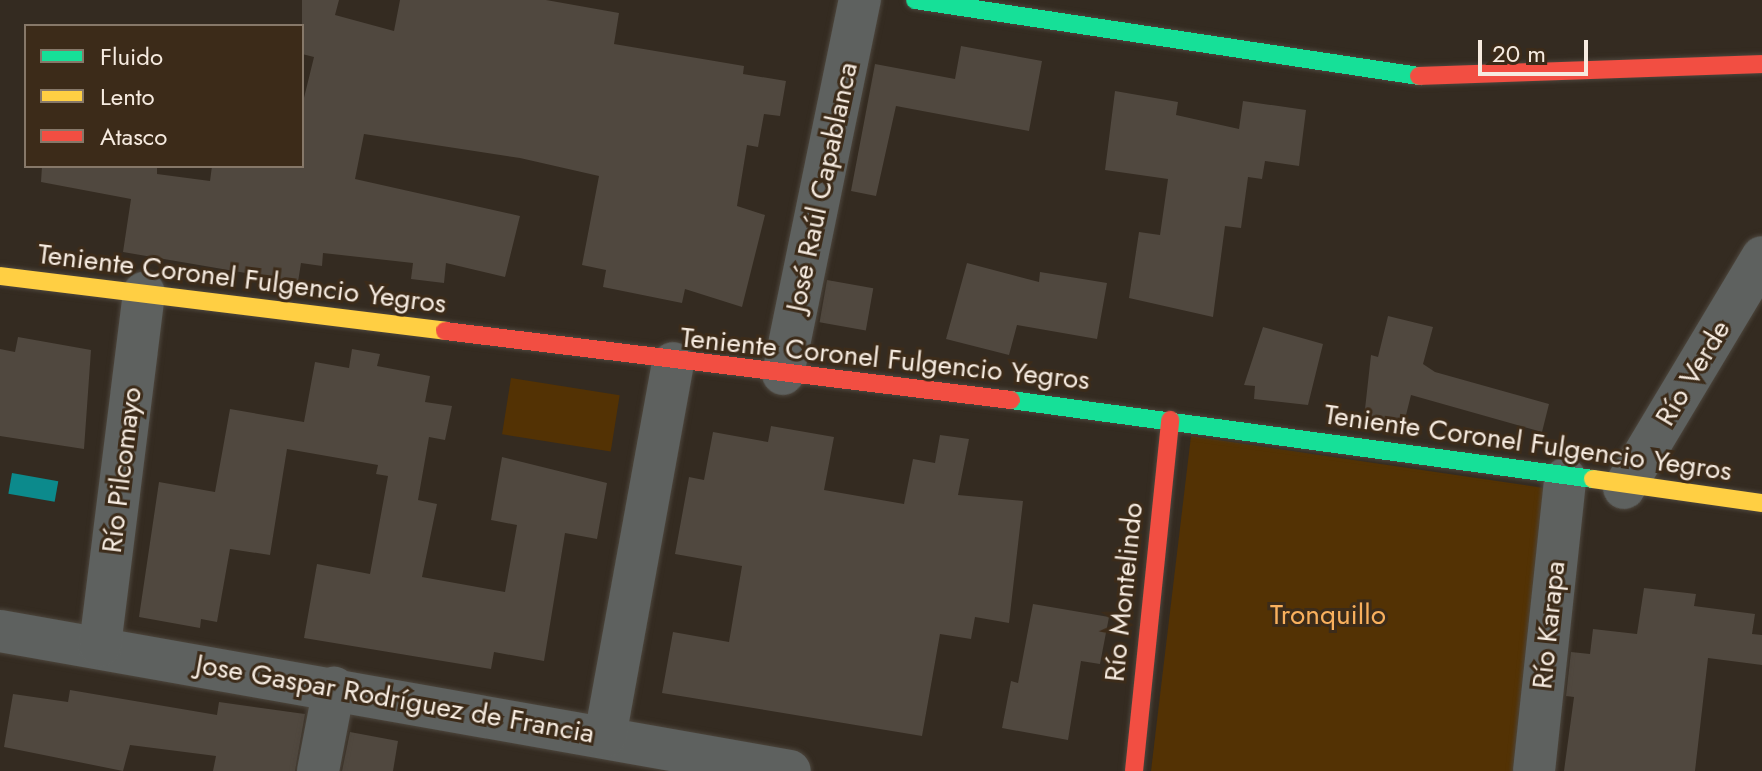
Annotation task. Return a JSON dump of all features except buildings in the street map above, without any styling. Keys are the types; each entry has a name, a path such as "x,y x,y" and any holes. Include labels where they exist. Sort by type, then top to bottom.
{"street":[{"name":"José Raúl Capablanca","path":"783,374 860,0"},
{"path":"915,0 1412,76 1762,64"},
{"name":"Río Verde","path":"1624,488 1762,257"},
{"name":"Teniente Coronel Fulgencio Yegros","path":"0,276 673,363 1170,420 1624,488 1762,503"},
{"name":"Río Pilcomayo","path":"100,646 144,293"},
{"path":"605,737 673,363"},
{"name":"Río Montelindo","path":"1134,771 1170,420"},
{"name":"Río Karapa","path":"1534,771 1565,479"},
{"name":"Jose Gaspar Rodríguez de Francia","path":"0,631 100,646 790,771"},
{"path":"318,771 334,688"}],"green space":[{"path":"511,378 620,395 611,452 502,434"},
{"name":"Tronquillo","path":"1191,436 1551,489 1519,771 1151,771"}],"water":[{"path":"12,473 58,481 55,502 8,494"}],"traffic: fast":[{"path":"915,0 1419,76"},
{"path":"1011,400 1593,479"}],"traffic: slow":[{"path":"0,276 445,331"},
{"path":"1593,479 1762,503"}],"traffic: jam":[{"path":"1419,76 1762,64"},
{"path":"445,331 1011,400"},
{"path":"1134,771 1170,420"}]}
